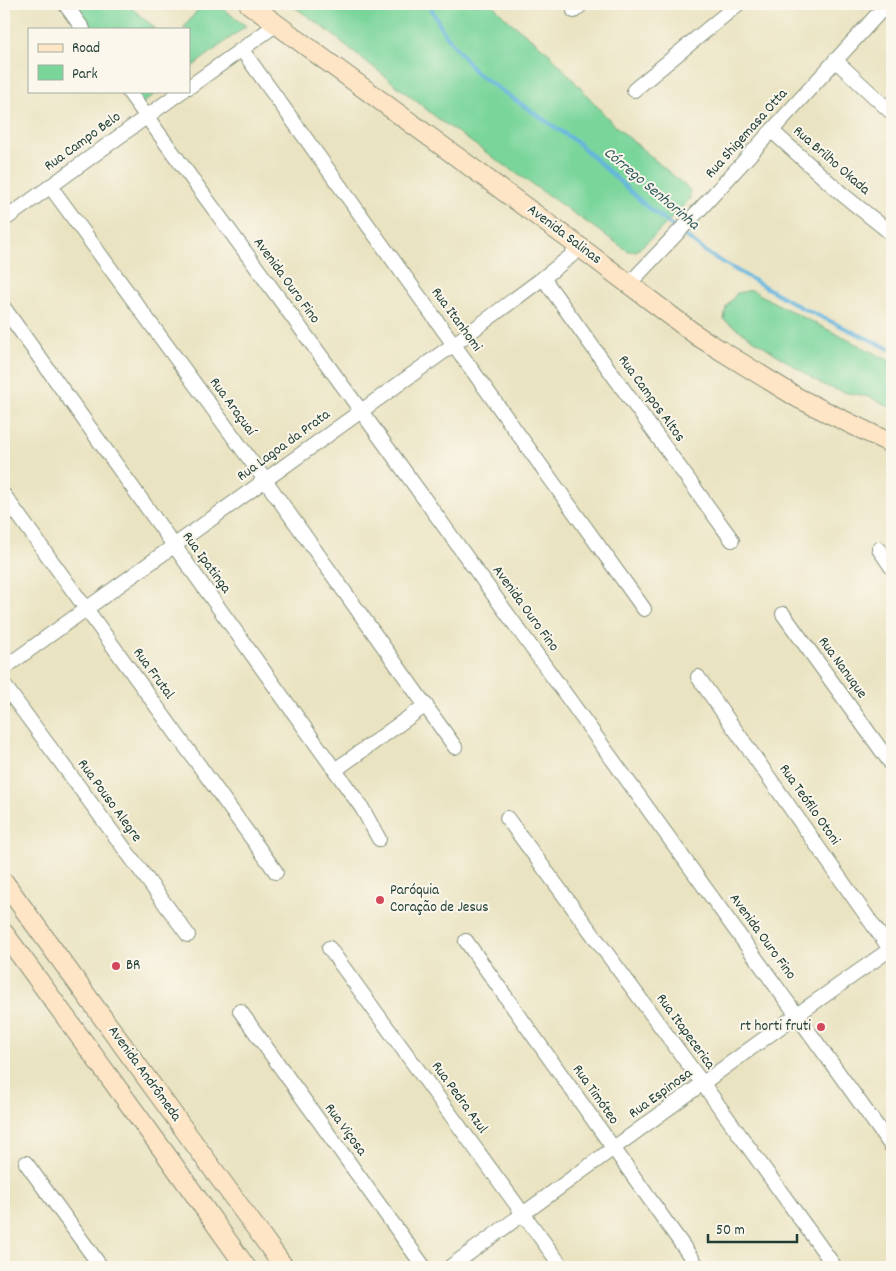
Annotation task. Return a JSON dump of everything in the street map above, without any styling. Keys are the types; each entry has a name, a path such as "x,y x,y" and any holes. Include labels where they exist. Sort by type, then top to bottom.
{"main road":[{"name":"Avenida Salinas","path":"250,4 699,337 798,398 892,444"},
{"name":"Avenida Andrômeda","path":"4,882 284,1267"},
{"name":"Avenida Andrômeda","path":"4,933 246,1267"},
{"path":"26,964 50,947"},
{"path":"170,1160 184,1155 194,1142"}],"street":[{"path":"66,4 82,28"},
{"path":"634,90 738,4"},
{"name":"Rua Shigemasa Otta","path":"628,284 704,206 887,4"},
{"path":"190,86 277,24"},
{"name":"Rua Itanhomi","path":"242,50 644,609"},
{"path":"835,60 892,113"},
{"name":"Avenida Ouro Fino","path":"129,92 798,1014 892,1147"},
{"name":"Rua Campo Belo","path":"4,220 181,92"},
{"name":"Rua Brilho Okada","path":"772,131 842,194 892,234"},
{"name":"Rua Araçuaí","path":"50,186 265,480 455,747"},
{"name":"Rua Lagoa da Prata","path":"4,668 453,345 581,248"},
{"name":"Rua Campos Altos","path":"543,278 732,540"},
{"name":"Rua Ipatinga","path":"4,308 362,808 379,840"},
{"name":"Rua Frutal","path":"4,495 276,872"},
{"path":"879,549 892,568"},
{"name":"Rua Nanuque","path":"783,614 892,765"},
{"name":"Rua Teófilo Otoni","path":"698,677 892,950"},
{"name":"Rua Pouso Alegre","path":"4,685 188,935"},
{"path":"335,770 426,706"},
{"name":"Rua Itapecerica","path":"507,818 835,1267"},
{"name":"Rua Timóteo","path":"466,941 698,1267"},
{"name":"Rua Pedra Azul","path":"328,948 562,1267"},
{"name":"Rua Espinosa","path":"450,1267 798,1014 892,950"},
{"name":"Rua Viçosa","path":"240,1011 424,1267"},
{"path":"26,1163 101,1267"}],"green space":[{"path":"67,4 127,4 155,28 84,28"},
{"path":"202,4 216,4 246,26 190,68 190,28 184,28"},
{"path":"290,4 492,4 508,20 548,52 613,124 690,190 690,199 654,236 636,251 628,251 441,121 323,27"},
{"path":"131,92 158,92 140,105"},
{"path":"752,290 892,362 892,410 870,397 843,392 823,385 724,320 726,307 737,293"}],"waterway":[{"name":"Córrego Senhorinha","path":"429,4 443,31 476,73 578,143 645,205 710,255 800,307 892,350"}],"place":[{"name":"Paróquia Coração de Jesus","path":"380,900"},
{"name":"BR","path":"116,966"},
{"name":"rt horti fruti","path":"821,1027"}]}
